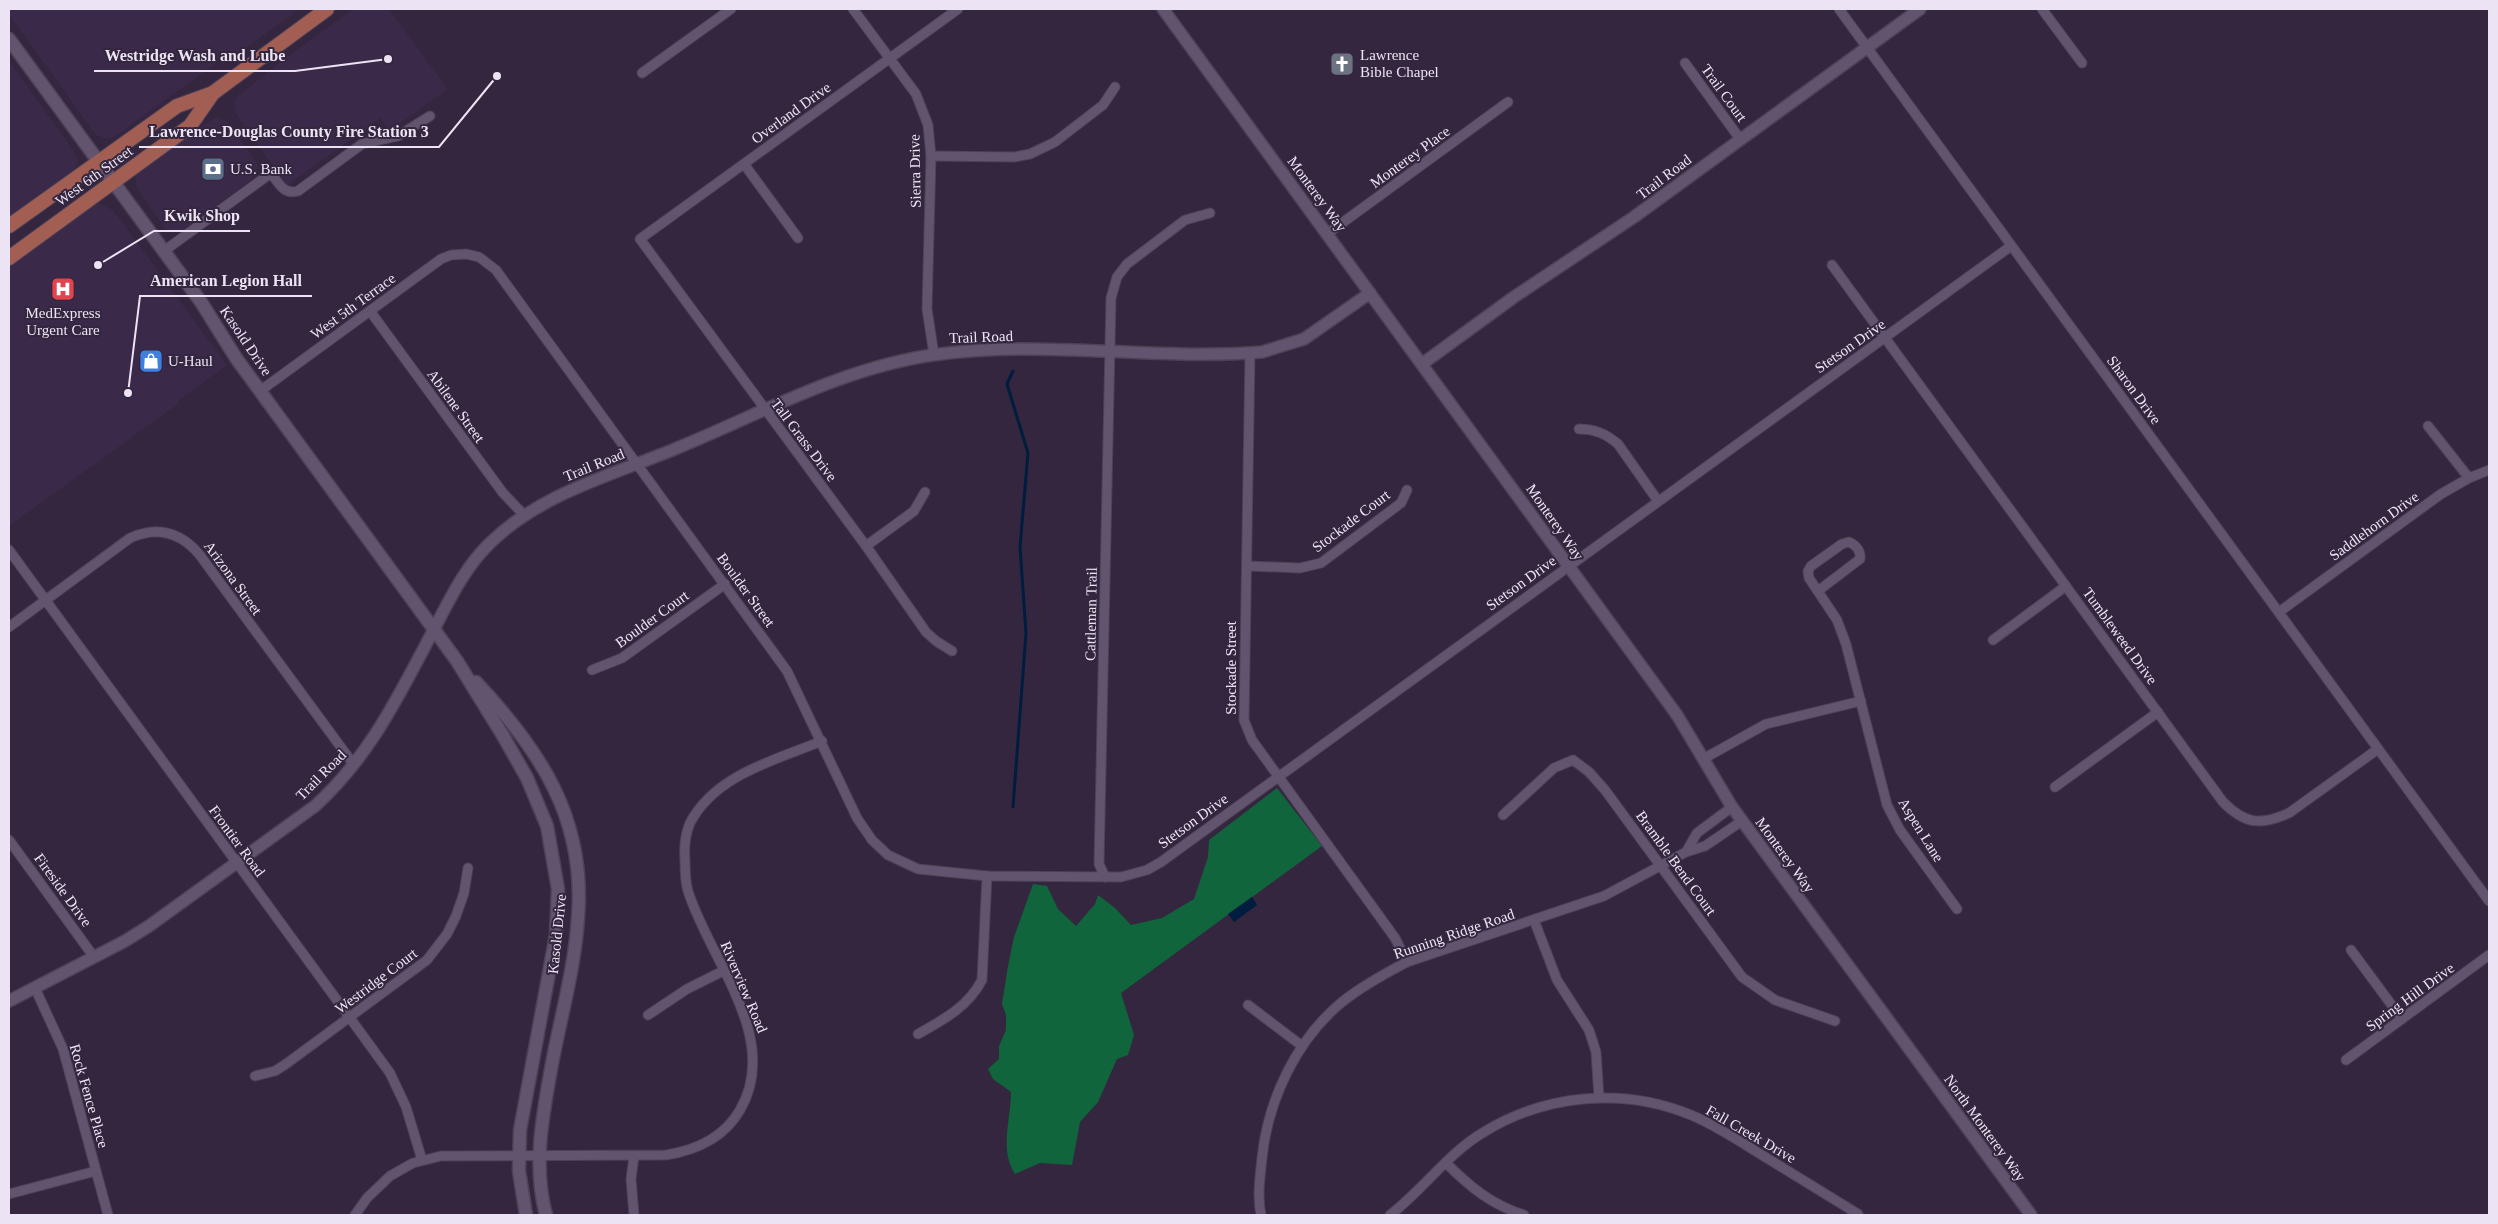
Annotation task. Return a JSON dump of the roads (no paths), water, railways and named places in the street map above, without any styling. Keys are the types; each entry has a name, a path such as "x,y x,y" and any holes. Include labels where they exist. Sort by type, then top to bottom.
{"main road":[{"name":"West 6th Street","path":"9,226 178,106 213,93 327,9"},
{"name":"Kasold Drive","path":"9,39 164,251 260,391 457,661 512,751 539,804 547,826 556,867 558,906 556,935 523,1104 518,1155 521,1194 526,1215"},
{"name":"West 6th Street","path":"9,258 190,126 213,93"},
{"name":"Kasold Drive","path":"457,661 509,717 534,750 552,782 574,847 578,873 578,916 574,952 540,1129 541,1194 546,1215"}],"street":[{"path":"642,73 731,9"},
{"name":"Sierra Drive","path":"853,9 916,94 928,125 931,156 927,309 934,355"},
{"name":"Overland Drive","path":"640,239 958,9"},
{"name":"Monterey Way","path":"1163,9 1567,566 1677,714 1732,807 1916,1058"},
{"name":"Sharon Drive","path":"1840,9 2489,901"},
{"name":"Trail Road","path":"1422,364 1514,297 1634,218 1920,9"},
{"path":"2042,9 2082,64"},
{"name":"Trail Court","path":"1685,63 1740,139"},
{"path":"931,156 1014,157 1030,154 1055,142 1103,105 1115,88"},
{"name":"Monterey Place","path":"1327,234 1508,102"},
{"path":"164,251 271,173 283,190 292,193 298,192 362,144 398,136 430,116"},
{"path":"744,164 798,238"},
{"name":"Cattleman Trail","path":"1105,877 1099,864 1111,298 1117,277 1123,268 1185,220 1210,213"},
{"name":"Tall Grass Drive","path":"640,239 763,409 866,546 926,632 952,651"},
{"name":"Stetson Drive","path":"1024,876 1105,877 1132,875 1161,862 2011,246"},
{"name":"West 5th Terrace","path":"260,391 441,260 451,255 466,254"},
{"name":"Boulder Street","path":"466,254 479,257 496,270 786,670 822,741 857,818 872,840 888,855 918,869 987,876 1024,876"},
{"name":"Tumbleweed Drive","path":"1832,265 2223,802 2234,813 2249,820 2266,821 2289,814 2378,750"},
{"name":"Trail Road","path":"9,1001 149,926 314,806 354,766 380,728 472,563 490,543 524,515 557,497 763,409 853,375 898,362 970,350 1250,353 1278,349 1304,339 1370,293"},
{"name":"Abilene Street","path":"370,310 503,493 524,515"},
{"name":"Stockade Street","path":"1250,353 1250,449 1244,720 1252,740 1395,938 1407,962"},
{"path":"2428,426 2469,478"},
{"path":"1579,429 1595,430 1610,437 1618,444 1658,501"},
{"name":"Saddlehorn Drive","path":"2279,612 2440,494 2469,478 2489,470"},
{"name":"Stockade Court","path":"1247,566 1300,568 1321,563 1401,503 1407,490"},
{"path":"866,546 914,511 924,492"},
{"name":"Arizona Street","path":"46,600 130,538 158,531 181,537 199,554 354,766"},
{"name":"Aspen Lane","path":"1818,591 1860,559 1860,554 1854,544 1849,542 1842,544 1811,566 1808,571 1809,578 1837,620 1843,636 1887,805 1900,830 1957,909"},
{"name":"Frontier Road","path":"9,550 390,1073 399,1090 422,1160"},
{"name":"Boulder Court","path":"592,670 622,658 725,584"},
{"path":"1993,640 2066,586"},
{"path":"9,628 46,600"},
{"path":"1703,759 1766,724 1861,701"},
{"path":"2055,787 2158,712"},
{"name":"Riverview Road","path":"355,1215 366,1198 390,1176 422,1160 449,1155 666,1155 698,1147 723,1131 745,1102 753,1075 754,1050 747,1024 687,889 684,855 686,833 700,809 725,784 822,741"},
{"name":"Bramble Bend Court","path":"1503,815 1554,768 1573,760 1589,772 1605,790 1663,866 1742,977 1775,1000 1835,1021"},
{"name":"Running Ridge Road","path":"1686,852 1697,833 1732,807"},
{"name":"Running Ridge Road","path":"1261,1215 1259,1186 1264,1136 1282,1082 1302,1046 1341,1003 1377,978 1407,962 1604,896 1686,852 1705,846 1742,821"},
{"name":"Fireside Drive","path":"9,840 94,957"},
{"name":"Westridge Court","path":"255,1076 275,1071 286,1064 415,970 438,947 456,916 464,893 468,868"},
{"path":"918,1034 941,1022 962,1007 982,980 986,930 987,876"},
{"path":"1534,920 1557,980 1589,1030 1596,1052 1599,1098"},
{"path":"2351,950 2402,1020"},
{"name":"Spring Hill Drive","path":"2346,1060 2489,955"},
{"path":"648,1015 686,989 723,971"},
{"name":"Rock Fence Place","path":"35,988 63,1049 108,1215"},
{"path":"1248,1005 1302,1046"},
{"name":"North Monterey Way","path":"1916,1058 2031,1215"},
{"name":"Fall Creek Drive","path":"1390,1215 1464,1146 1483,1132 1539,1106 1579,1098 1646,1101 1691,1115 1721,1130 1858,1214"},
{"path":"634,1156 632,1179 634,1215"},
{"path":"1446,1163 1478,1194 1502,1208 1524,1215"},
{"path":"9,1194 96,1171"}],"water":[{"path":"1252,897 1257,905 1234,922 1228,914"}],"waterway":[{"path":"1013,371 1007,384 1028,453 1020,547 1026,633 1013,807"}],"place":[{"name":"Westridge Wash and Lube","path":"388,59"},
{"name":"Lawrence Bible Chapel","path":"1342,64"},
{"name":"Lawrence-Douglas County Fire Station 3","path":"497,76"},
{"name":"U.S. Bank","path":"213,169"},
{"name":"Kwik Shop","path":"98,265"},
{"name":"MedExpress Urgent Care","path":"63,289"},
{"name":"U-Haul","path":"151,361"},
{"name":"American Legion Hall","path":"128,393"}]}
